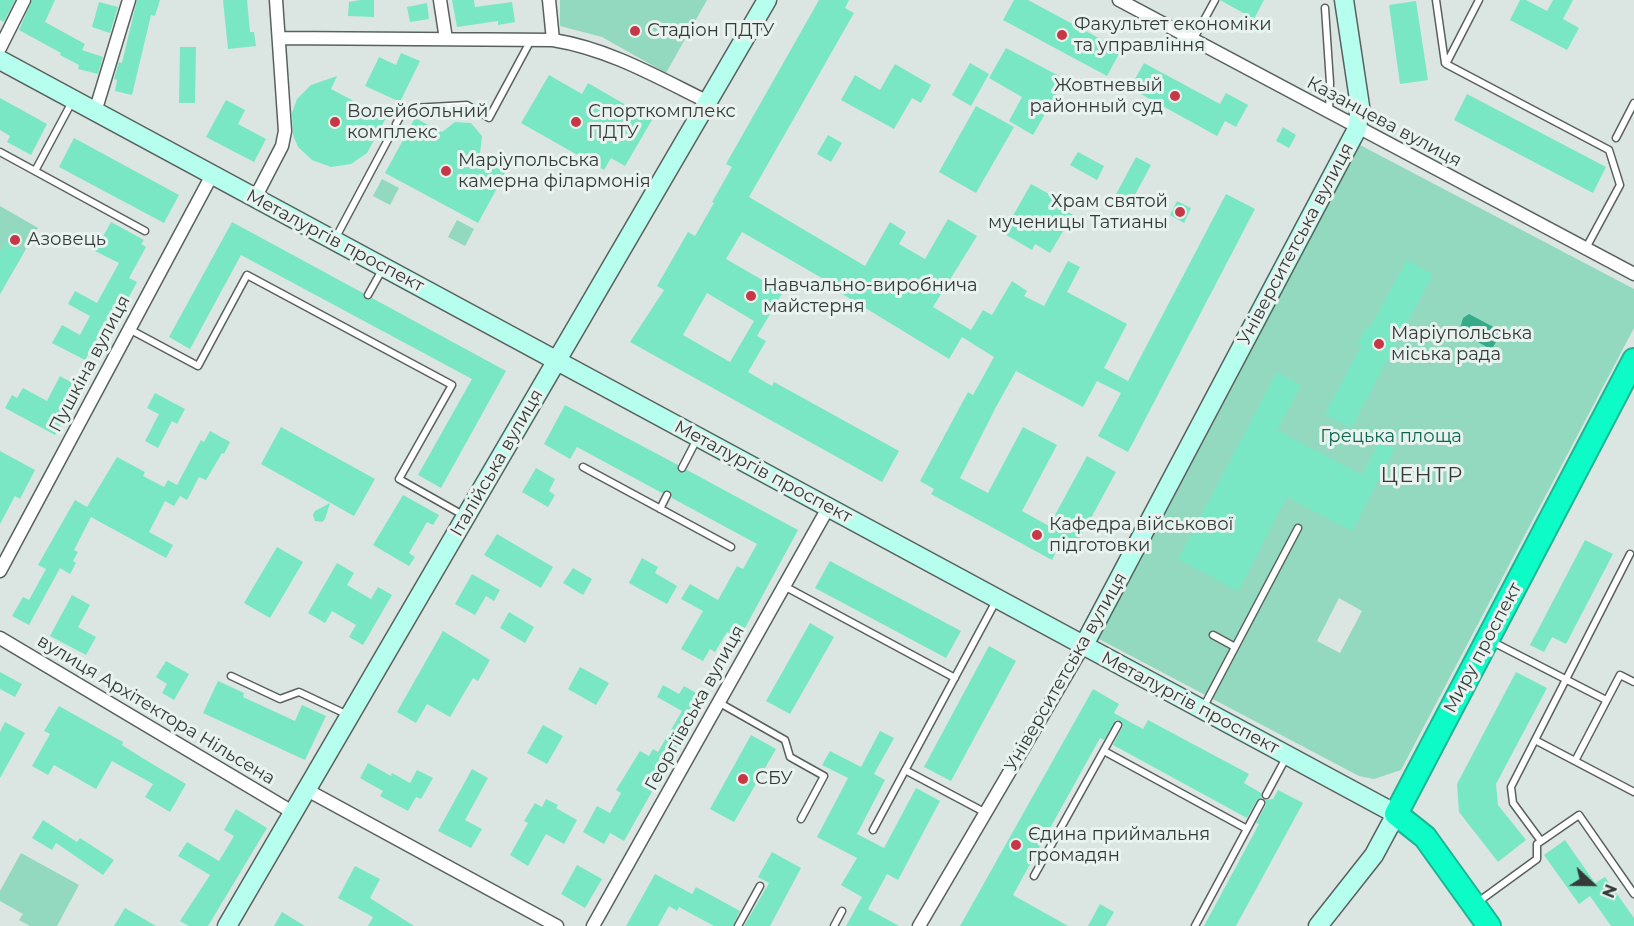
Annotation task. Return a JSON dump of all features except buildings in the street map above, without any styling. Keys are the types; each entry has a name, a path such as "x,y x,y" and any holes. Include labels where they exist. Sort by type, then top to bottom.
{"highway":[{"name":"Миру проспект","path":"1396,814 1634,360"},
{"name":"Металургів проспект","path":"1396,814 1425,837 1489,926"}],"street":[{"path":"0,48 24,0"},
{"path":"95,112 129,0"},
{"path":"255,198 284,138 276,0"},
{"path":"440,0 446,39"},
{"path":"549,0 553,40"},
{"name":"Італійська вулиця","path":"226,926 767,0"},
{"name":"Казанцева вулиця","path":"1119,0 1357,129 1634,274"},
{"path":"1346,0 1360,106 1357,129"},
{"path":"280,38 553,40 582,45 610,54 708,102"},
{"name":"Металургів проспект","path":"0,60 1396,814"},
{"name":"Університетська вулиця","path":"919,926 1084,645 1357,129"},
{"name":"Пушкіна вулиця","path":"0,571 212,175"},
{"name":"Георгіївська вулиця","path":"593,926 828,507"},
{"name":"вулиця Архітектора Нільсена","path":"0,638 294,813"},
{"path":"307,790 558,926"},
{"name":"Миру проспект","path":"1318,926 1374,855 1396,814"}],"lane":[{"path":"1193,40 1215,0"},
{"path":"1436,0 1446,64"},
{"path":"1446,64 1479,0"},
{"path":"1325,8 1330,83 1329,113"},
{"path":"396,124 401,116 412,108 467,105 489,118 531,40"},
{"path":"1446,64 1610,150 1620,185 1586,249"},
{"path":"35,171 73,100"},
{"path":"1616,138 1634,103"},
{"path":"334,240 391,134"},
{"path":"0,152 145,231"},
{"path":"368,296 383,267"},
{"path":"129,329 198,366 247,275 452,385 399,480 466,517"},
{"path":"682,468 698,437"},
{"path":"583,467 731,547"},
{"path":"660,508 667,495"},
{"path":"1202,710 1298,528"},
{"path":"1541,841 1513,803 1511,787 1630,554"},
{"path":"784,586 954,678"},
{"path":"873,830 997,599"},
{"path":"1213,635 1235,647"},
{"path":"1488,639 1606,700"},
{"path":"1575,761 1620,675 1634,682"},
{"path":"231,676 280,699 299,692 350,716"},
{"path":"718,702 785,740 790,757 824,777 801,819"},
{"path":"1034,876 1118,725"},
{"path":"1535,740 1634,792"},
{"path":"1104,752 1247,829"},
{"path":"1266,795 1288,756"},
{"path":"905,770 986,813"},
{"path":"1195,926 1262,803"},
{"path":"1474,905 1537,859 1537,844 1579,814 1634,894"},
{"path":"738,926 760,886"},
{"path":"834,926 842,911"}],"green space":[{"name":"Стадіон ПДТУ","path":"560,0 707,0 666,73 602,37 560,26"},
{"name":"Грецька площа","path":"1360,145 1634,289 1634,328 1401,770 1374,779 1359,776 1099,639","holes":["1339,598 1362,611 1340,653 1317,641"]},
{"path":"382,179 399,188 390,205 373,196"},
{"name":"Азовець","path":"0,206 38,228 0,294"},
{"path":"457,220 474,229 465,246 448,237"},
{"path":"21,853 79,885 57,926 30,926 19,920 23,914 0,901 0,891"}],"shaded area":[{"path":"1469,314 1499,330 1499,337 1493,347 1487,347 1459,332 1463,318"}],"place":[{"name":"Стадіон ПДТУ","path":"635,31"},
{"name":"Факультет економіки та управління","path":"1062,35"},
{"name":"Жовтневый районный суд","path":"1175,96"},
{"name":"Волейбольний комплекс","path":"335,122"},
{"name":"Спорткомплекс ПДТУ","path":"576,122"},
{"name":"Маріупольська камерна філармонія","path":"446,171"},
{"name":"Храм святой мученицы Татианы","path":"1180,212"},
{"name":"Азовець","path":"15,240"},
{"name":"Навчально-виробнича майстерня","path":"751,296"},
{"name":"Маріупольська міська рада","path":"1379,344"},
{"name":"Кафедра військової підготовки","path":"1037,535"},
{"name":"СБУ","path":"743,779"},
{"name":"Єдина приймальня громадян","path":"1016,845"}],"district":[{"name":"ЦЕНТР","path":"1422,476"}]}
